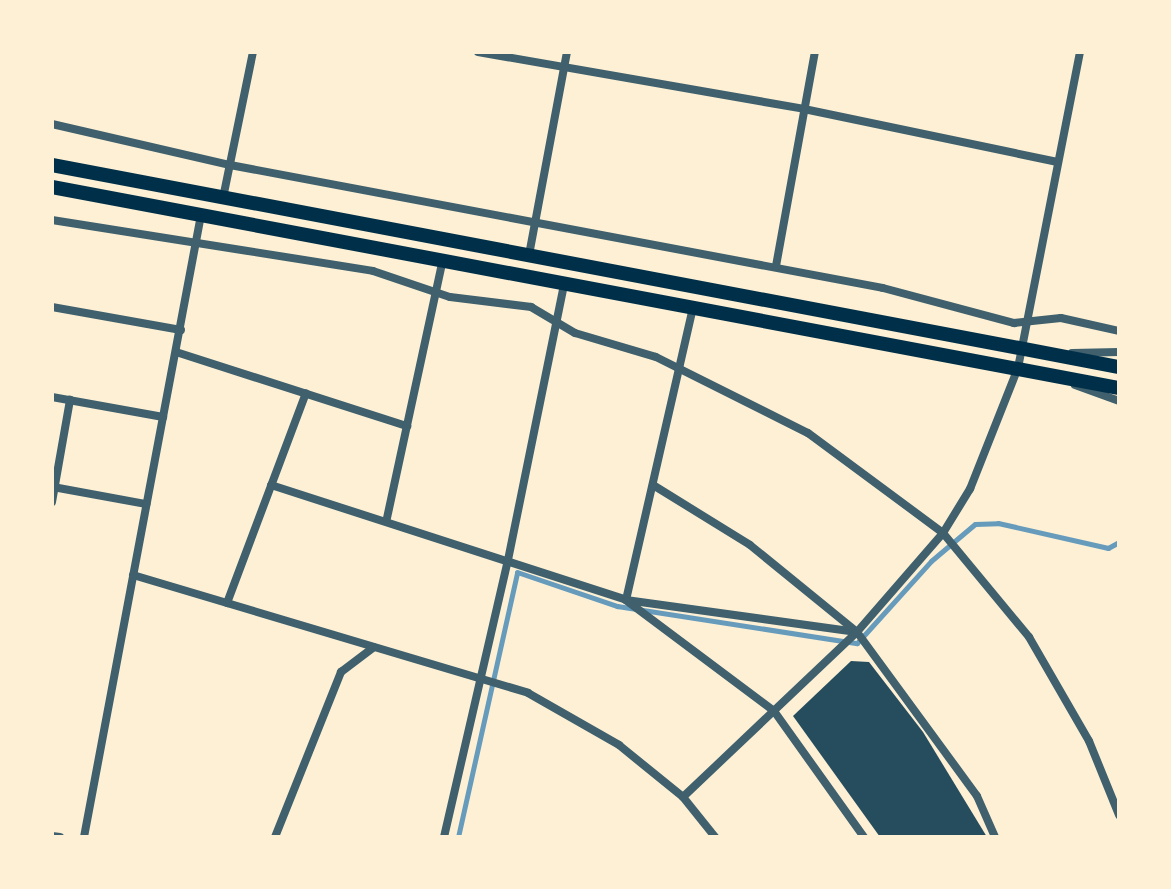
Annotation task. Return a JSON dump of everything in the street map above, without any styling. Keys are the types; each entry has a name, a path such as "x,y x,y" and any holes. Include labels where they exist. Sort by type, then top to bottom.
{"highway":[{"path":"52,165 1119,367"},
{"path":"52,187 1119,388"}],"street":[{"path":"223,198 253,52"},
{"path":"478,52 804,109 1058,162"},
{"path":"529,255 567,52"},
{"path":"776,266 815,52"},
{"path":"683,797 857,632 943,533 970,489 1018,368 1080,52"},
{"path":"52,124 230,165 776,266 1025,325 1061,318 1119,331"},
{"path":"84,837 201,215"},
{"path":"52,220 373,271 435,293 531,307 558,325 656,357 808,433 943,533 1029,637 1089,741 1119,815"},
{"path":"387,518 443,260"},
{"path":"444,837 508,560 564,284"},
{"path":"52,307 181,330"},
{"path":"626,600 693,307"},
{"path":"176,352 407,426"},
{"path":"1050,354 1119,352"},
{"path":"1048,374 1119,401"},
{"path":"227,603 306,393"},
{"path":"52,397 163,417"},
{"path":"52,502 70,400"},
{"path":"271,485 387,518 626,600 857,632"},
{"path":"653,485 750,545 857,632 977,796 995,837"},
{"path":"53,487 146,504"},
{"path":"133,575 528,693 601,731 683,797 715,837"},
{"path":"626,600 774,711 864,837"},
{"path":"275,837 341,672 374,647"},
{"path":"52,836 60,837"}],"building":[{"path":"851,661 869,662 923,732 987,837 880,837 793,716"}],"waterway":[{"path":"458,837 517,572 617,606 857,643 931,561 975,524 998,523 1108,548 1119,542"}]}
